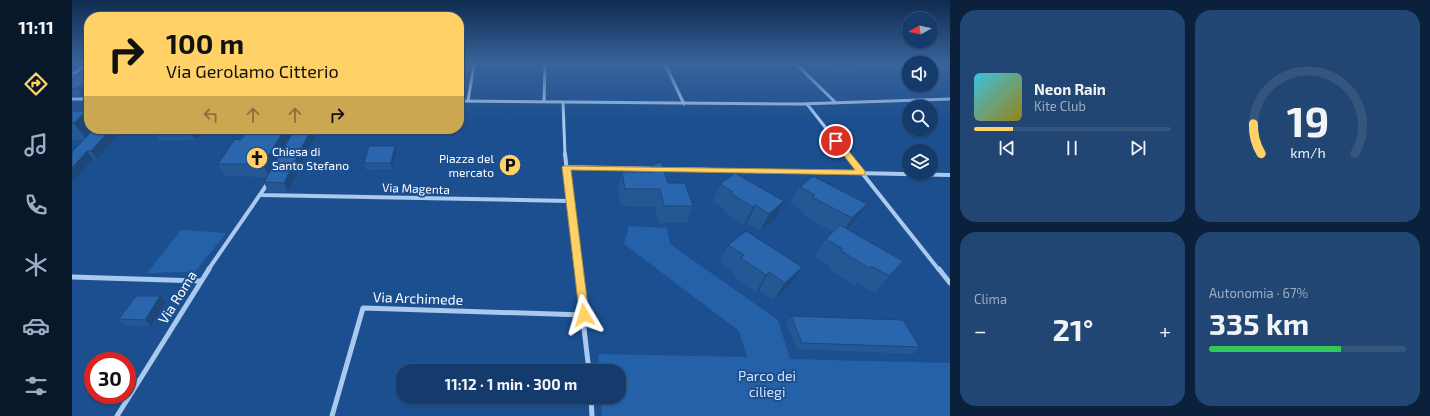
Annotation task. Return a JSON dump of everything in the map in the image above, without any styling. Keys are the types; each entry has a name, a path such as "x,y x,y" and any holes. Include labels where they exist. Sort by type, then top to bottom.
{"street":[{"path":"468,101 471,83"},
{"path":"544,83 544,102"},
{"path":"674,83 684,104"},
{"path":"816,83 836,102"},
{"path":"72,99 84,99"},
{"path":"464,101 807,104 950,99"},
{"path":"564,102 566,167 588,364"},
{"path":"807,104 950,283"},
{"path":"566,167 950,175"},
{"name":"Via Roma","path":"117,416 200,281 262,195 273,176"},
{"name":"Via Magenta","path":"262,195 570,201"},
{"path":"72,277 200,281"},
{"name":"Via Archimede","path":"332,416 363,308 584,315"},
{"path":"591,404 592,416"}],"green space":[{"name":"Parco dei ciliegi","path":"629,226 667,228 670,244 778,320 790,359 950,363 950,416 602,416 601,404 626,404 626,364 599,364 598,354 747,357 739,331 624,244"},
{"path":"181,230 226,233 195,272 147,273"}],"building":[{"path":"72,83 84,83 84,85 81,85 72,89"},
{"path":"72,111 84,111 84,113 74,123 72,123"},
{"path":"89,134 106,134 91,151 87,151 72,168 72,152"},
{"path":"245,134 282,134 263,164 218,164 235,139 241,140"},
{"path":"292,134 309,134 284,183 264,182"},
{"path":"369,146 395,146 391,163 364,163"},
{"path":"661,162 668,183 685,183 693,206 664,206 660,189 625,189 622,172 654,172 652,165"},
{"path":"735,173 784,201 769,214 755,205 753,207 731,194 733,192 720,184"},
{"path":"813,176 867,204 852,218 812,197 815,195 800,187"},
{"path":"840,225 903,261 889,276 871,266 869,268 841,251 843,249 826,239"},
{"path":"746,231 802,267 785,283 769,272 766,275 741,258 744,255 728,245"},
{"path":"136,296 160,296 145,320 119,319"},
{"path":"791,316 903,320 920,347 802,343"}],"place":[{"name":"Chiesa di Santo Stefano","path":"257,158"},
{"name":"Piazza del mercato","path":"510,165"}],"route":[{"path":"584,315 566,167 862,173 836,141"}]}
